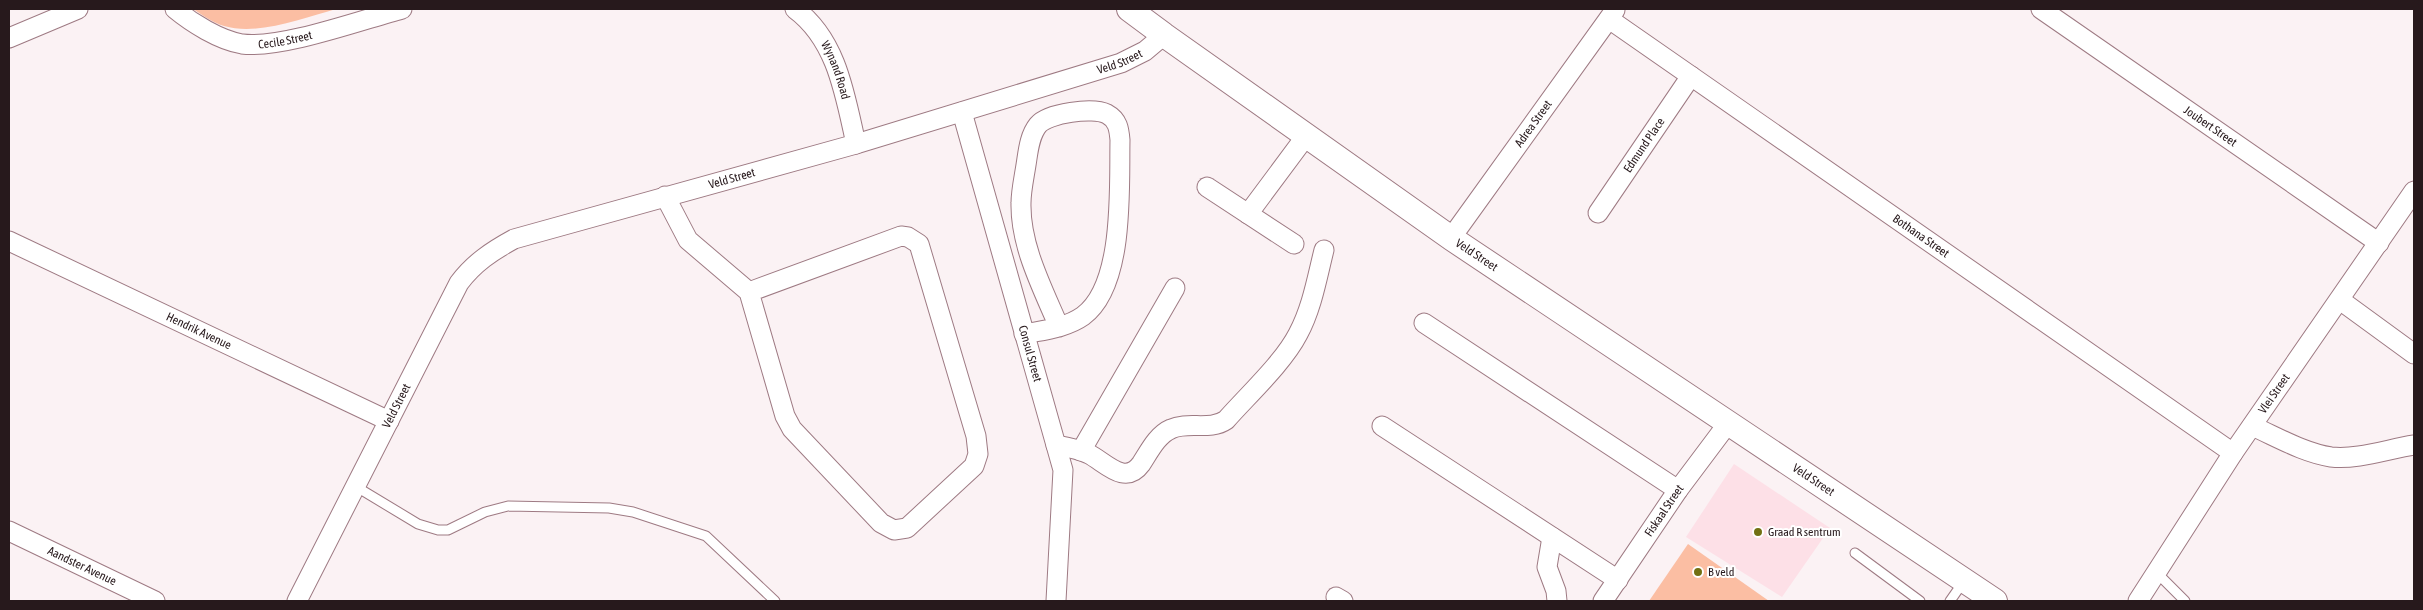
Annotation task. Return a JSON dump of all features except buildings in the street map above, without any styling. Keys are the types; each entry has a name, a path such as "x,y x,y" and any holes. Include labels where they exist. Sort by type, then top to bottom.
{"street":[{"path":"9,38 78,9"},
{"name":"Cecile Street","path":"175,9 217,35 241,44 264,44 293,39 402,9"},
{"name":"Wynand Road","path":"795,9 817,29 831,52 844,93 856,144"},
{"path":"1129,9 1164,35"},
{"name":"Joubert Street","path":"2041,9 2379,244"},
{"name":"Bothana Street","path":"1612,14 1691,76 2233,453"},
{"name":"Adrea Street","path":"1451,238 1612,14"},
{"name":"Veld Street","path":"297,601 458,284 470,268 484,257 514,239 856,144 1121,63 1145,51 1164,35 1451,238 1995,601"},
{"name":"Edmund Place","path":"1598,213 1691,76"},
{"name":"Consul Street","path":"962,112 1056,445 1064,480 1057,554 1056,601"},
{"path":"1024,334 1059,327 1082,316 1098,299 1110,269 1117,236 1120,132 1113,119 1102,112 1071,113 1046,119 1038,126 1028,152 1020,204 1022,226 1039,277 1059,327"},
{"path":"1248,214 1306,136"},
{"path":"1207,187 1294,244"},
{"name":"Vlei Street","path":"2138,601 2233,453 2414,191"},
{"path":"666,196 688,240 750,292 785,416 792,429 881,523 894,530 907,528 970,471 978,454 976,436 920,244 908,236 901,236 750,292"},
{"name":"Hendrik Avenue","path":"9,241 389,421"},
{"path":"1056,445 1081,451 1119,473 1126,474 1138,468 1160,437 1172,428 1196,425 1213,426 1226,420 1288,350 1298,334 1311,306 1324,250"},
{"path":"1081,451 1175,288"},
{"path":"2340,300 2414,354"},
{"path":"1424,323 1678,490"},
{"name":"Fiskaal Street","path":"1603,601 1678,490 1729,422"},
{"path":"1382,426 1618,580"},
{"path":"2252,426 2308,451 2330,456 2356,455 2414,445"},
{"name":"Aandster Avenue","path":"9,531 156,601"},
{"path":"1552,537 1548,567 1556,591 1556,601"}],"lane":[{"path":"355,486 418,524 438,530 448,530 485,512 508,506 609,508 633,512 706,536 775,601"},
{"path":"1855,553 1920,601"},
{"path":"2156,571 2185,601"},
{"path":"1950,601 1964,581"}],"shaded area":[{"path":"193,9 336,9 281,25 237,29 212,21"},
{"name":"Graad R sentrum","path":"1734,464 1830,528 1782,597 1686,537"},
{"name":"B veld","path":"1688,544 1769,601 1649,601"}],"place":[{"name":"Graad R sentrum","path":"1758,532"},
{"name":"B veld","path":"1698,572"}]}
